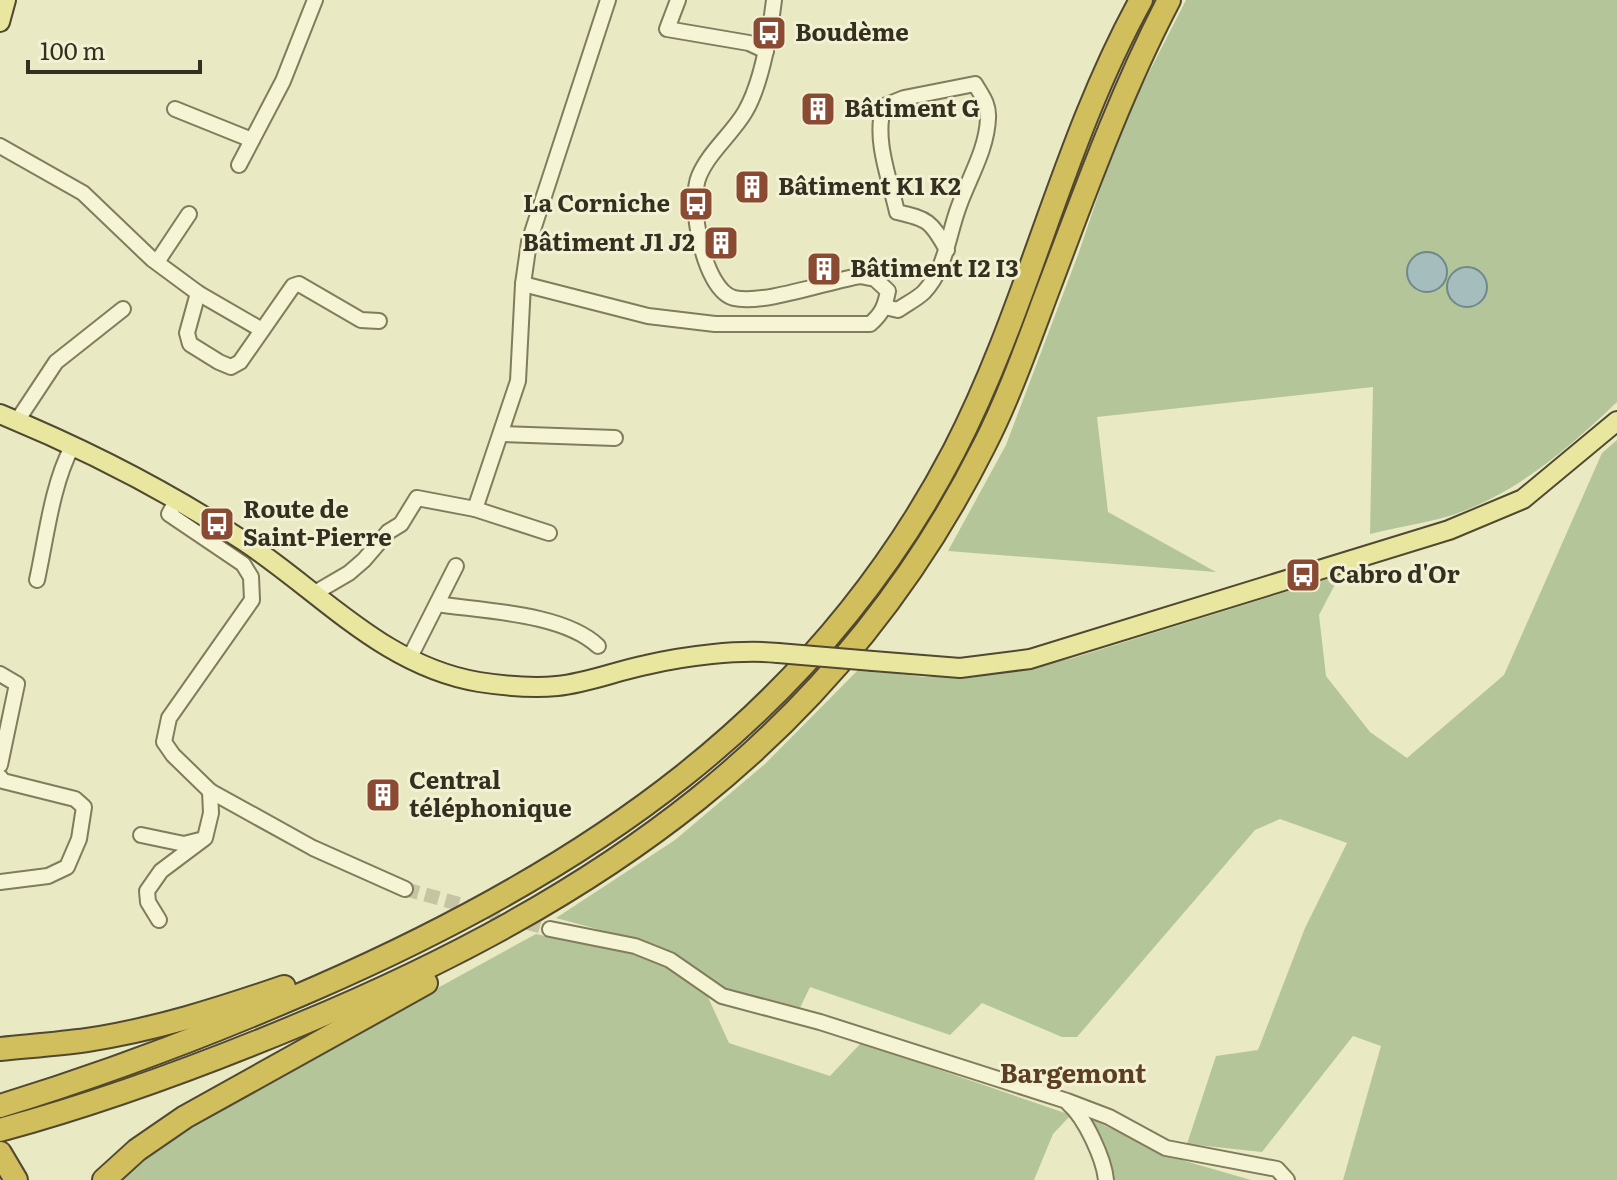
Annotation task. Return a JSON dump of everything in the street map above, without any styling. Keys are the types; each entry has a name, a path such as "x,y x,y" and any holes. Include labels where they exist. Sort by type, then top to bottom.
{"highway":[{"path":"0,1106 108,1071 255,1015 374,963 511,892 627,819 738,731 798,671 871,585 920,511 961,435 999,353 1077,143 1122,35 1141,0"},
{"path":"104,1180 137,1150 185,1117 429,981 585,881 681,814 771,737 856,646 912,569 985,445 1018,369 1103,143 1169,0"},
{"path":"5,1128 178,1073 342,1007 466,948 585,881"},
{"path":"0,1049 88,1040 225,1007 287,986 511,892"},
{"path":"0,1153 16,1180"}],"main road":[{"path":"0,22 6,0"},
{"path":"8,417 176,501 246,543 351,625 409,659 464,679 531,687 557,686 647,664 726,653 772,652 960,668 1030,659 1449,530 1523,499 1617,421"}],"street":[{"path":"239,165 283,81 315,0"},
{"path":"475,509 518,381 523,284 532,232 608,0"},
{"path":"678,0 667,29 749,43 766,51"},
{"path":"523,284 648,316 715,324 870,324 885,307 888,291 875,279 860,276 764,298 733,298 716,284 700,244 696,199 698,177 746,111 766,51 774,0"},
{"path":"885,307 898,310 923,293 941,265 947,250 957,210 986,138 987,103 975,84 904,98 884,106 880,117 880,131 897,212 925,218 947,250"},
{"path":"175,109 252,140"},
{"path":"0,146 83,193 157,262 198,293 262,330"},
{"path":"157,262 189,214"},
{"path":"198,293 188,339 190,344 231,367 240,362 293,286 299,284 361,320 379,321"},
{"path":"8,417 56,362 123,309"},
{"path":"501,434 615,438"},
{"path":"37,580 51,513 66,457 72,447"},
{"path":"313,594 349,573 364,560 388,532 401,524 417,498 475,509 549,533"},
{"path":"176,501 169,514 243,564 251,577 252,600 169,718 164,742 210,791 313,848 405,889"},
{"path":"409,659 456,566"},
{"path":"437,604 559,625 588,637 598,646"},
{"path":"0,765 17,684 6,677"},
{"path":"0,777 3,781 75,799 84,807 79,839 67,867 48,876 0,882"},
{"path":"141,835 184,844 205,838 211,813 210,791"},
{"path":"159,920 148,902 147,891 161,871 196,847 200,840"},
{"path":"550,929 635,946 670,960 722,996 820,1022 1067,1101 1109,1117 1166,1148 1277,1169 1287,1180"},
{"path":"1067,1101 1079,1115 1095,1146 1106,1180"}],"green space":[{"path":"1186,0 1617,0 1617,402 1546,464 1487,501 1443,518 1370,534 1373,387 1097,417 1108,512 1216,572 948,551 1006,445 1079,252 1122,125"},
{"path":"1617,440 1617,1180 1343,1180 1381,1046 1353,1036 1262,1152 1187,1144 1216,1056 1258,1050 1305,928 1347,843 1280,819 1255,830 1077,1037 1062,1037 982,1003 950,1035 810,987 800,1008 725,989 656,945 556,918 675,840 765,764 859,669 924,677 1000,673 1073,658 1340,575 1319,615 1326,676 1370,732 1407,758 1504,675 1602,453"},
{"path":"536,934 631,954 666,967 707,995 729,1043 830,1076 861,1043 1071,1115 1053,1134 1034,1180 116,1180 130,1166 199,1119"},
{"path":"1092,1120 1185,1161 1251,1180 1110,1180 1107,1160"}],"water":[{"path":"1427,252 1441,258 1447,272 1441,286 1427,292 1413,286 1407,272 1413,258"},
{"path":"1467,267 1481,273 1487,287 1481,301 1467,307 1453,301 1447,287 1453,273"}],"tunnel":[{"path":"405,889 550,929"}],"place":[{"name":"Boudème","path":"769,33"},
{"name":"Bâtiment G","path":"818,109"},
{"name":"Bâtiment K1 K2","path":"752,187"},
{"name":"La Corniche","path":"696,204"},
{"name":"Bâtiment J1 J2","path":"721,243"},
{"name":"Bâtiment I2 I3","path":"824,269"},
{"name":"Route de Saint-Pierre","path":"217,524"},
{"name":"Cabro d'Or","path":"1303,575"},
{"name":"Central téléphonique","path":"383,795"}],"district":[{"name":"Bargemont","path":"1073,1074"}]}
